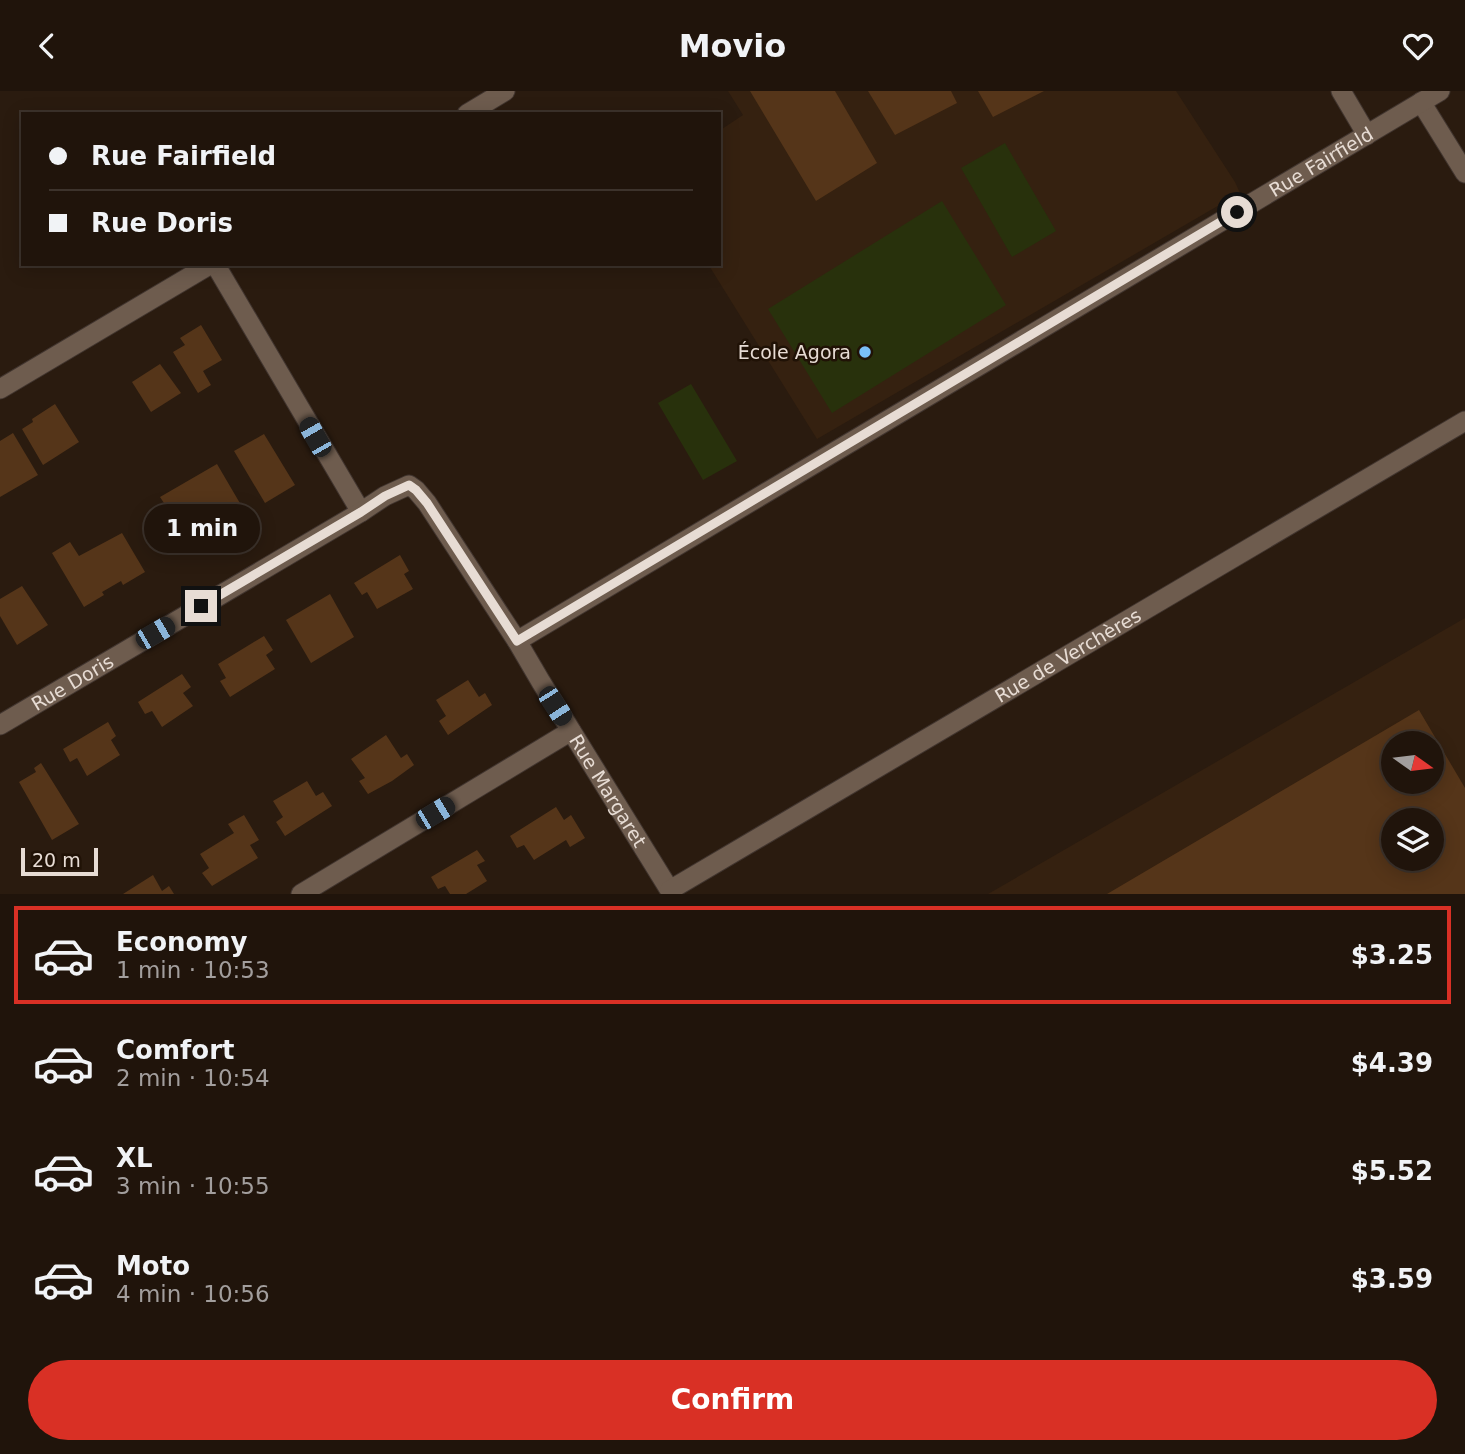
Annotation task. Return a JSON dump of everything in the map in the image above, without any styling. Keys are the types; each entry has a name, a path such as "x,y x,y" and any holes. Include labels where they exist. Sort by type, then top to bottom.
{"street":[{"path":"470,112 505,91"},
{"path":"1341,91 1367,135"},
{"name":"Rue Fairfield","path":"517,641 1440,91"},
{"path":"1422,102 1465,173"},
{"path":"0,389 210,266"},
{"path":"214,266 361,512"},
{"name":"Rue de Verchères","path":"671,892 1465,421"},
{"name":"Rue Margaret","path":"361,512 385,496 409,485 427,503 517,641 671,892"},
{"name":"Rue Doris","path":"0,725 361,512"},
{"path":"300,894 571,730"}],"shaded area":[{"name":"École Agora","path":"728,91 1176,91 1240,193 817,439 709,266 721,266 721,130 743,115"},
{"path":"1465,618 1465,894 988,894"}],"green space":[{"path":"1005,143 1056,231 1012,257 961,168"},
{"path":"942,201 1006,305 832,413 768,309"},
{"path":"691,384 737,461 703,480 658,403"}],"building":[{"path":"750,91 835,91 877,163 816,201"},
{"path":"868,91 951,91 957,103 895,135"},
{"path":"978,91 1044,91 993,117"},
{"path":"201,325 222,360 203,371 211,385 198,393 173,352 185,345 180,338"},
{"path":"160,364 181,393 151,412 132,382"},
{"path":"55,404 79,442 43,465 22,429"},
{"path":"13,433 38,475 0,497 0,441"},
{"path":"264,434 295,485 265,503 234,451"},
{"path":"217,464 243,512 232,519 234,522 217,532 215,528 201,536 197,530 173,545 156,520 170,512 160,497"},
{"path":"122,533 145,572 123,585 121,581 84,607 52,553 70,542 79,556"},
{"path":"400,555 409,571 404,574 413,589 377,609 367,592 362,595 354,583"},
{"path":"22,586 48,625 17,645 0,616 0,599"},
{"path":"330,594 354,637 311,663 286,620"},
{"path":"264,636 273,650 266,655 275,669 230,697 220,681 226,678 218,664"},
{"path":"182,674 191,687 183,693 193,706 162,727 152,711 145,714 138,702"},
{"path":"468,680 479,697 485,693 492,705 448,735 439,721 446,716 436,700"},
{"path":"1419,710 1431,731 1383,731"},
{"path":"108,722 116,736 111,740 120,755 87,776 77,758 70,762 63,749"},
{"path":"1381,732 1381,795 1444,795 1444,752 1465,788 1465,894 1107,894"},
{"path":"386,735 401,758 407,754 414,765 368,794 359,781 365,778 351,759"},
{"path":"41,763 79,824 52,840 19,782 36,772 34,768"},
{"path":"307,781 316,796 323,792 332,806 285,836 276,822 283,817 273,801"},
{"path":"556,807 564,820 571,815 585,838 570,847 566,840 534,860 524,845 517,848 510,836"},
{"path":"244,815 259,840 250,845 258,858 212,886 202,873 209,868 200,854 234,833 228,824"},
{"path":"477,850 485,861 477,865 487,881 466,894 450,894 445,886 438,889 431,877"},
{"path":"153,875 162,891 169,886 174,894 123,894"}],"place":[{"name":"École Agora","path":"865,352"}],"route":[{"path":"201,606 385,496 409,485 427,503 517,641 1237,212"}]}
